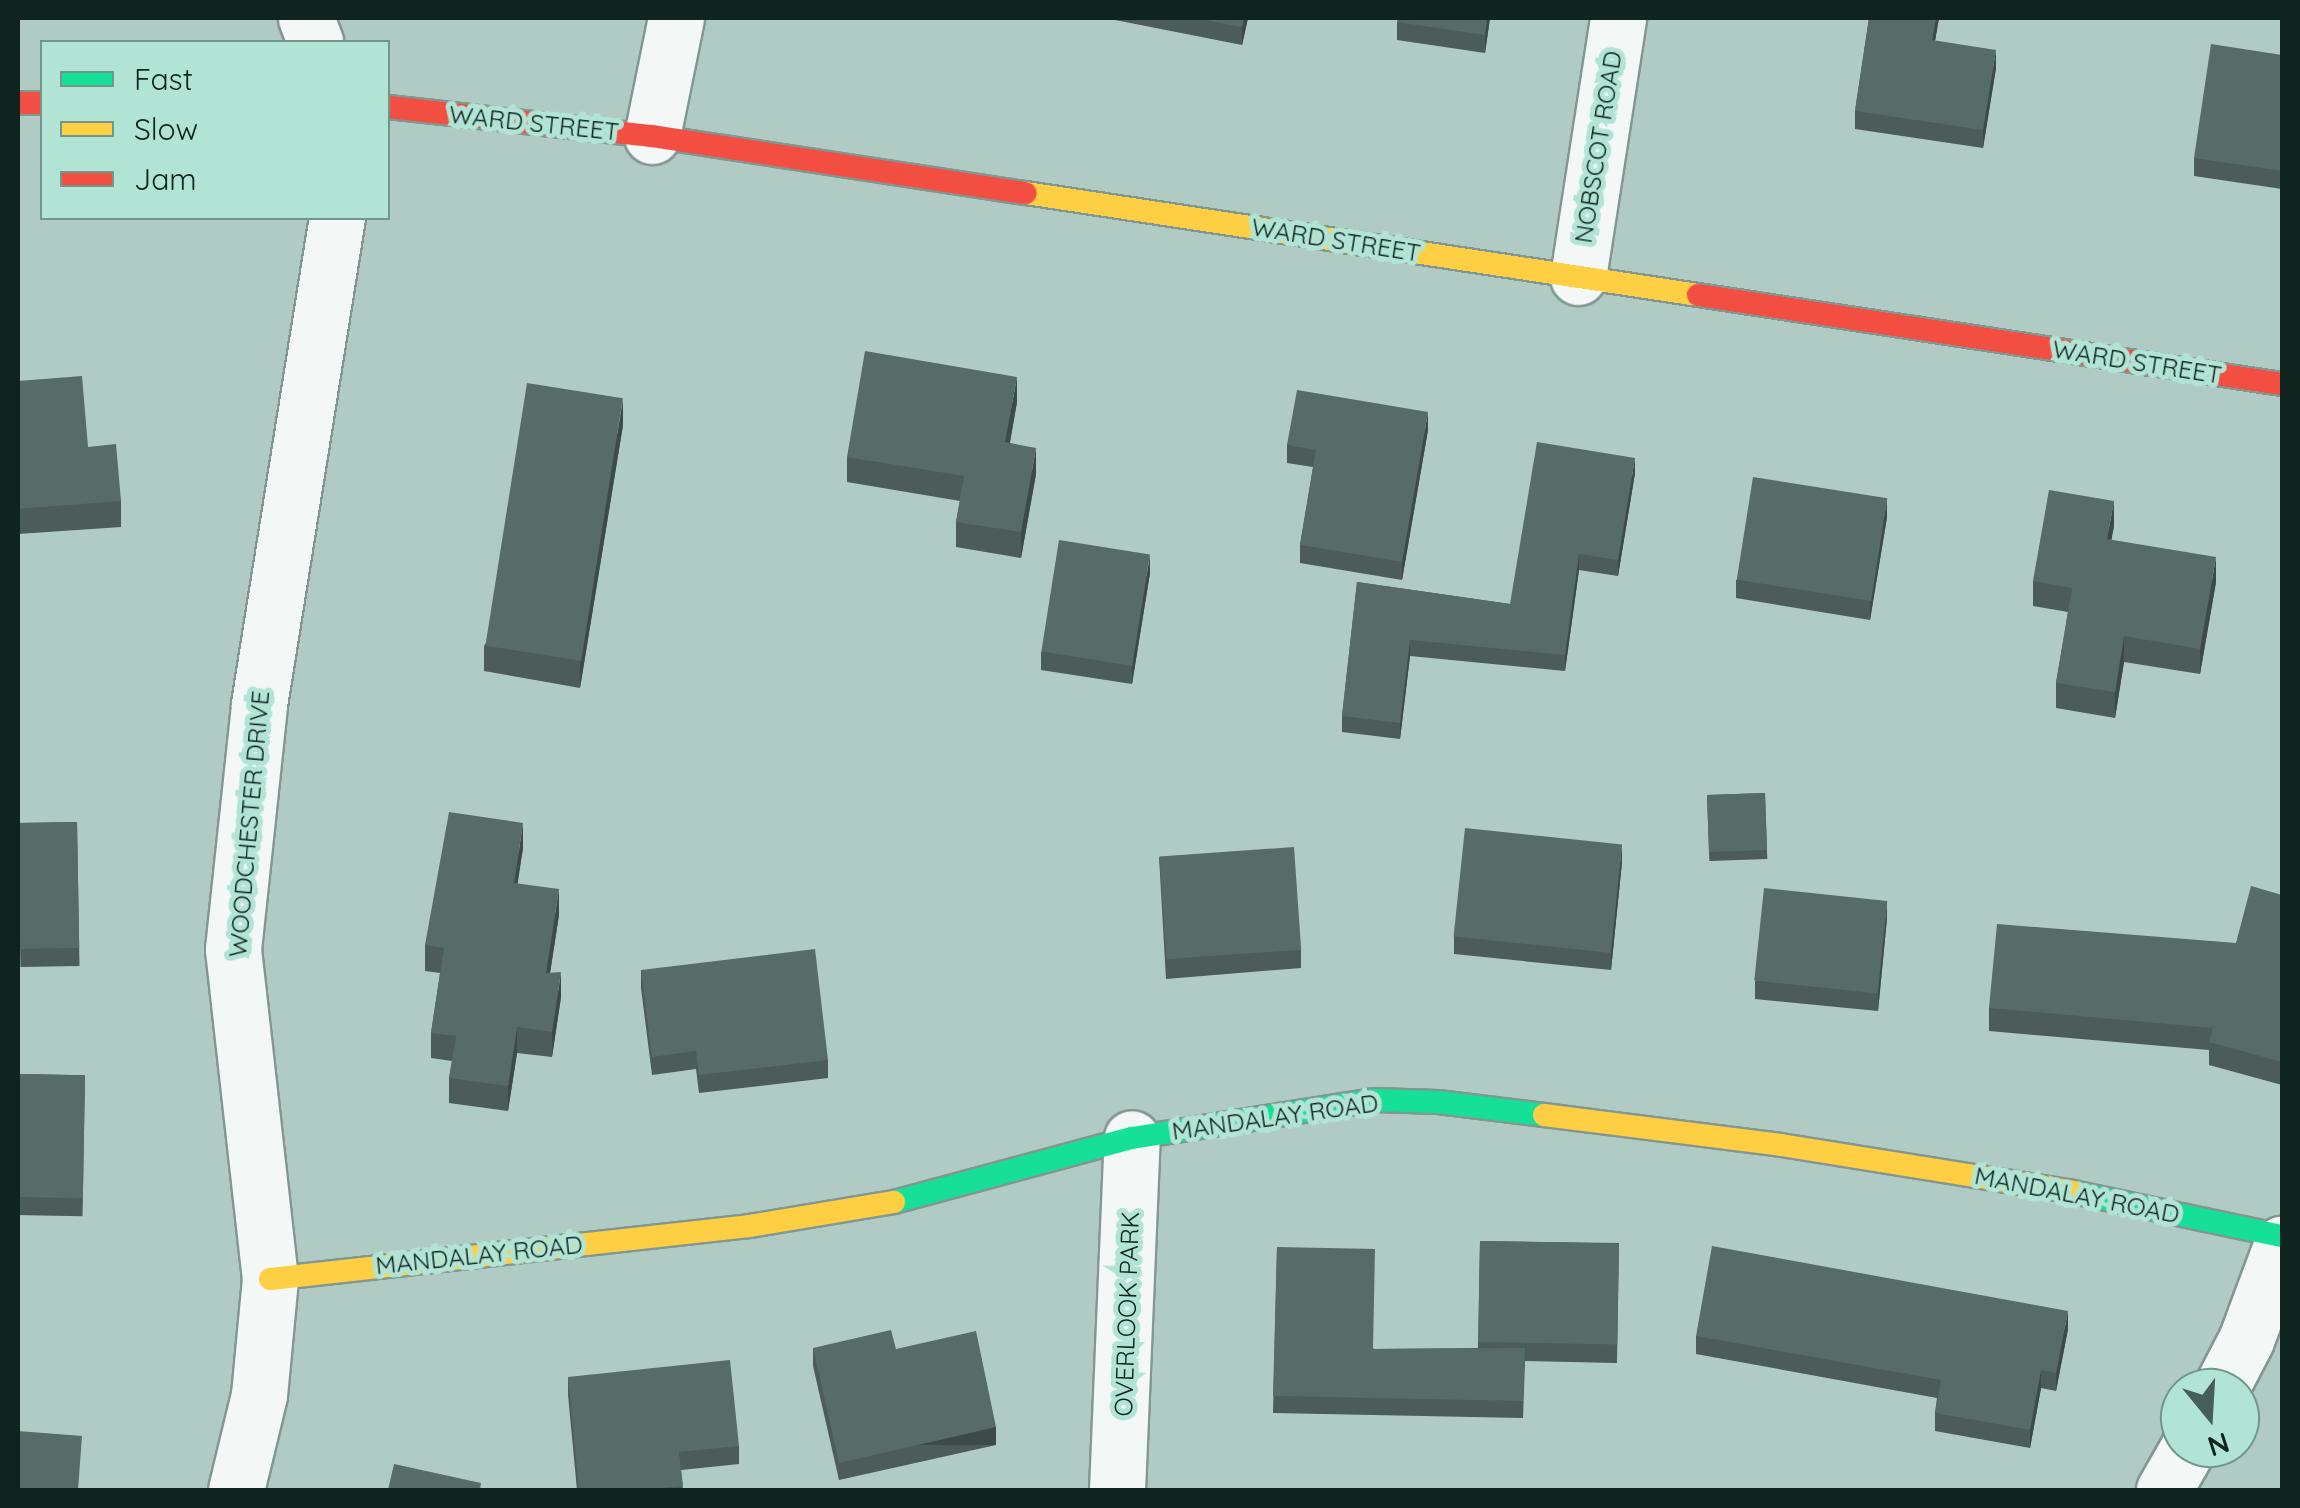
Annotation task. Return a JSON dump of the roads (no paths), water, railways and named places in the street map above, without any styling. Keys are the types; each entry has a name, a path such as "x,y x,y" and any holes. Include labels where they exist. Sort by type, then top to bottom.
{"street":[{"path":"652,136 676,18"},
{"name":"NOBSCOT ROAD","path":"1578,277 1618,18"},
{"name":"WARD STREET","path":"390,107 652,136 2282,384"},
{"name":"WOODCHESTER DRIVE","path":"236,1490 259,1395 270,1279 234,949 258,704 338,220"},
{"name":"MANDALAY ROAD","path":"270,1279 749,1226 879,1206 1132,1138 1375,1100 1438,1102 1781,1145 2041,1185 2282,1240"},
{"name":"OVERLOOK PARK","path":"1118,1490 1132,1138"},
{"path":"2231,1368 2246,1340 2282,1240"},
{"path":"2164,1490 2177,1468"}]}
